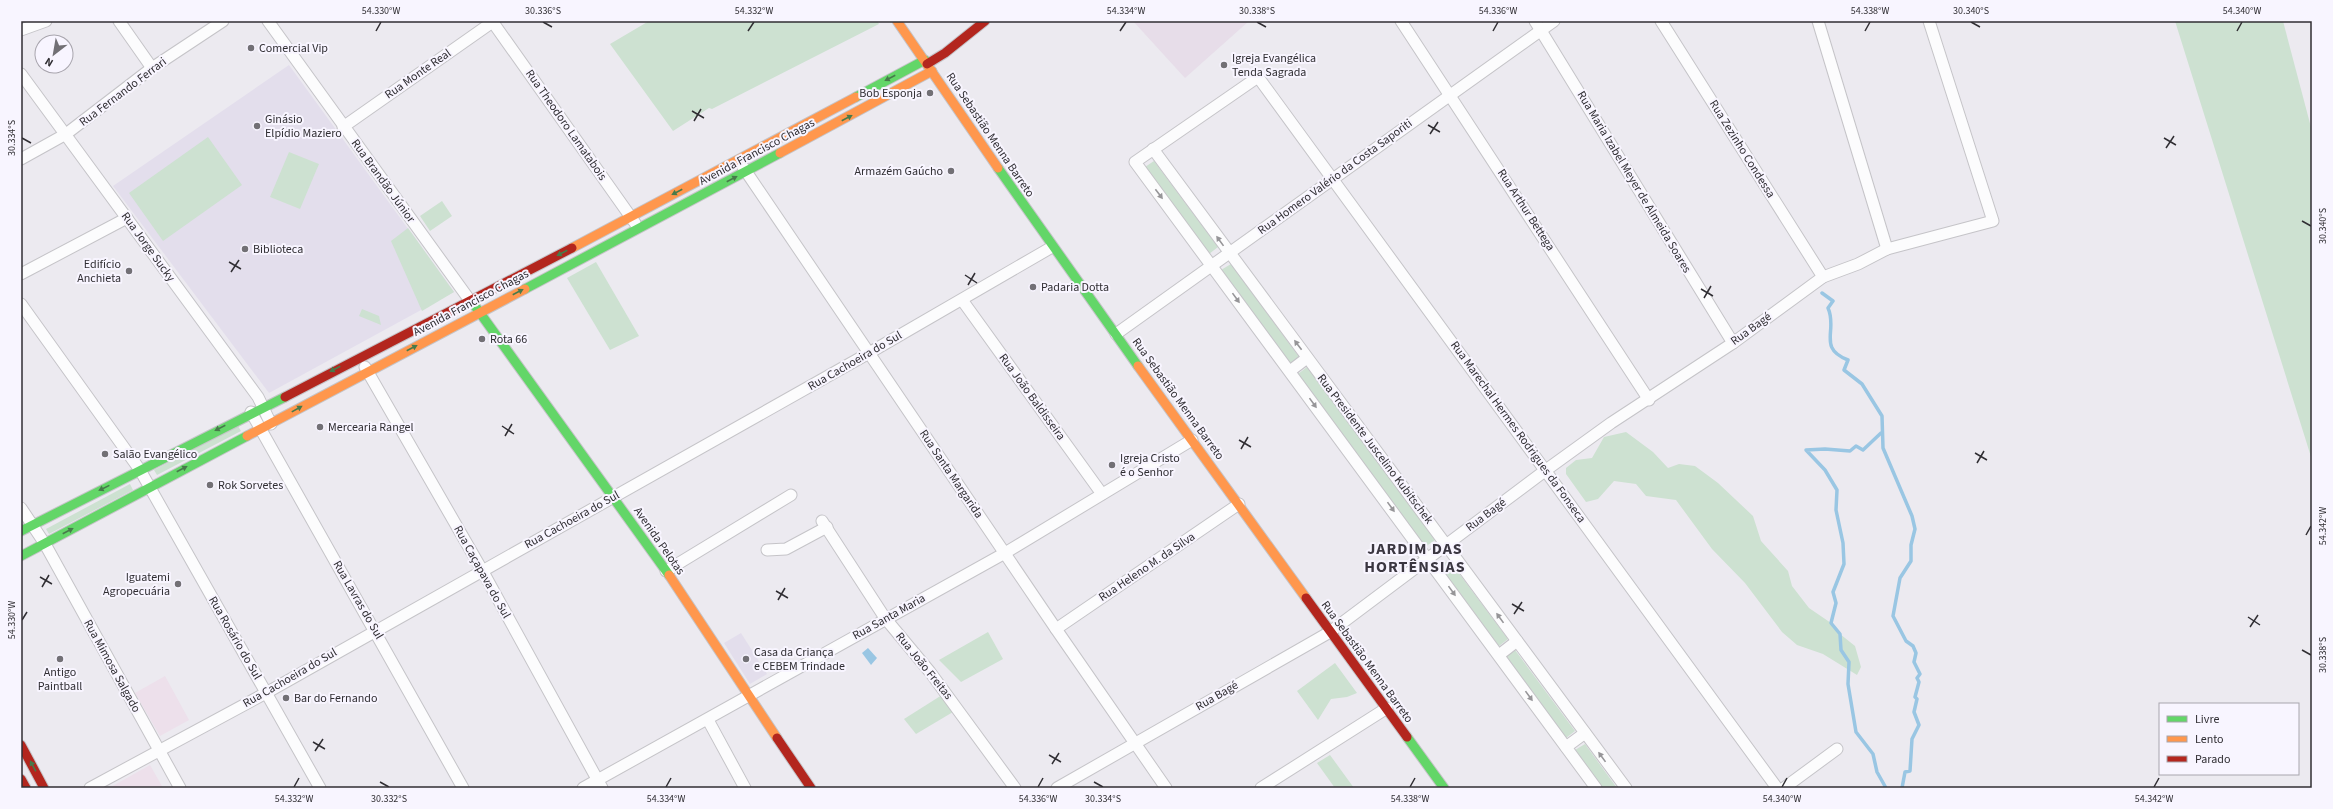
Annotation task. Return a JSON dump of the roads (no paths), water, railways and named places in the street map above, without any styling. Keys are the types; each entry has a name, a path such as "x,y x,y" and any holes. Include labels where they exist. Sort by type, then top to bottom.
{"main road":[{"name":"Rua Sebastião Menna Barreto","path":"897,21 1052,247 1444,788"},
{"name":"Avenida Francisco Chagas","path":"21,556 746,172 928,65 985,21"},
{"name":"Avenida Francisco Chagas","path":"21,531 359,357 471,302 738,160 928,65"},
{"name":"Avenida Pelotas","path":"471,302 614,497 666,571 748,696 811,788"},
{"path":"21,745 44,788"},
{"path":"21,779 26,788"}],"street":[{"path":"21,30 46,21"},
{"path":"119,21 152,68"},
{"name":"Rua Fernando Ferrari","path":"21,160 66,134 152,68 223,21"},
{"name":"Rua Brandão Júnior","path":"268,21 343,128 471,302"},
{"name":"Rua Monte Real","path":"343,128 493,21"},
{"name":"Rua Theodoro Lamatabois","path":"493,21 639,228"},
{"name":"Rua Arthur Bettega","path":"1401,21 1649,400"},
{"name":"Rua Homero Valério da Costa Saporiti","path":"1116,334 1230,254 1449,94 1538,26 1554,21"},
{"name":"Rua Zezinho Condessa","path":"1660,21 1823,277"},
{"path":"1818,21 1887,249"},
{"name":"Rua Bagé","path":"1057,788 1330,632 1611,423 1649,400 1823,277 1858,264 1887,249 1993,221 1929,21"},
{"name":"Rua Maria Izabel Meyer de Almeida Soares","path":"1538,26 1733,342"},
{"name":"Rua Jorge Sucky","path":"21,74 263,406 266,426"},
{"name":"Rua Marechal Hermes Rodrigues da Fonseca","path":"1153,149 1258,77 1777,788"},
{"name":"Rua Presidente Juscelino Kubitschek","path":"1596,788 1136,162 1153,149 1626,788"},
{"name":"Rua Santa Margarida","path":"738,160 1056,629 1166,788"},
{"path":"21,274 127,218"},
{"name":"Rua Cachoeira do Sul","path":"90,788 266,693 375,630 869,353 1052,247"},
{"name":"Rua João Baldisseira","path":"962,300 1102,494"},
{"name":"Rua Rosário do Sul","path":"21,304 140,470 320,788"},
{"name":"Rua Caçapava do Sul","path":"359,357 482,570 600,784"},
{"path":"1290,371 1307,358"},
{"name":"Rua Lavras do Sul","path":"251,412 266,426 375,630 464,788"},
{"name":"Rua Santa Maria","path":"583,788 600,784 748,696 885,618 1005,553 1192,440"},
{"path":"666,571 791,494"},
{"name":"Rua Heleno M. da Silva","path":"1056,629 1239,504"},
{"name":"Rua Mimosa Salgado","path":"21,508 34,524 180,788"},
{"name":"Rua João Freitas","path":"767,550 786,549 824,524 885,618 930,672 1015,788"},
{"path":"1498,655 1517,641"},
{"path":"1261,788 1387,708"},
{"path":"708,720 745,788"},
{"path":"1566,747 1585,733"},
{"path":"1784,788 1836,749"}],"water":[{"path":"868,648 877,658 871,665 862,653"}],"waterway":[{"path":"1822,293 1833,301 1828,308 1831,324 1830,338 1833,350 1848,360 1844,370 1862,384 1882,416 1883,448 1912,516 1915,529 1911,545 1911,561 1900,578 1893,616 1906,641 1913,646 1916,653 1914,662 1920,674 1917,678 1919,682 1915,697 1917,699 1914,712 1919,725 1912,739 1910,771 1905,772 1902,788"},
{"path":"1881,433 1863,450 1856,446 1850,451 1825,449 1806,450 1825,470 1837,490 1836,510 1843,543 1844,564 1833,592 1836,603 1831,623 1840,634 1841,650 1849,662 1848,684 1856,732 1873,754 1877,772 1886,788"}],"place":[{"name":"Comercial Vip","path":"251,48"},
{"name":"Igreja Evangélica Tenda Sagrada","path":"1224,65"},
{"name":"Bob Esponja","path":"930,93"},
{"name":"Ginásio Elpídio Maziero","path":"257,126"},
{"name":"Armazém Gaúcho","path":"951,171"},
{"name":"Biblioteca","path":"245,249"},
{"name":"Edifício Anchieta","path":"129,271"},
{"name":"Padaria Dotta","path":"1033,287"},
{"name":"Rota 66","path":"482,339"},
{"name":"Mercearia Rangel","path":"320,427"},
{"name":"Salão Evangélico","path":"105,454"},
{"name":"Igreja Cristo é o Senhor","path":"1112,465"},
{"name":"Rok Sorvetes","path":"210,485"},
{"name":"Iguatemi Agropecuária","path":"178,584"},
{"name":"Antigo Paintball","path":"60,659"},
{"name":"Casa da Criança e CEBEM Trindade","path":"746,659"},
{"name":"Bar do Fernando","path":"286,698"}],"district":[{"name":"JARDIM DAS HORTÊNSIAS","path":"1415,558"}]}
